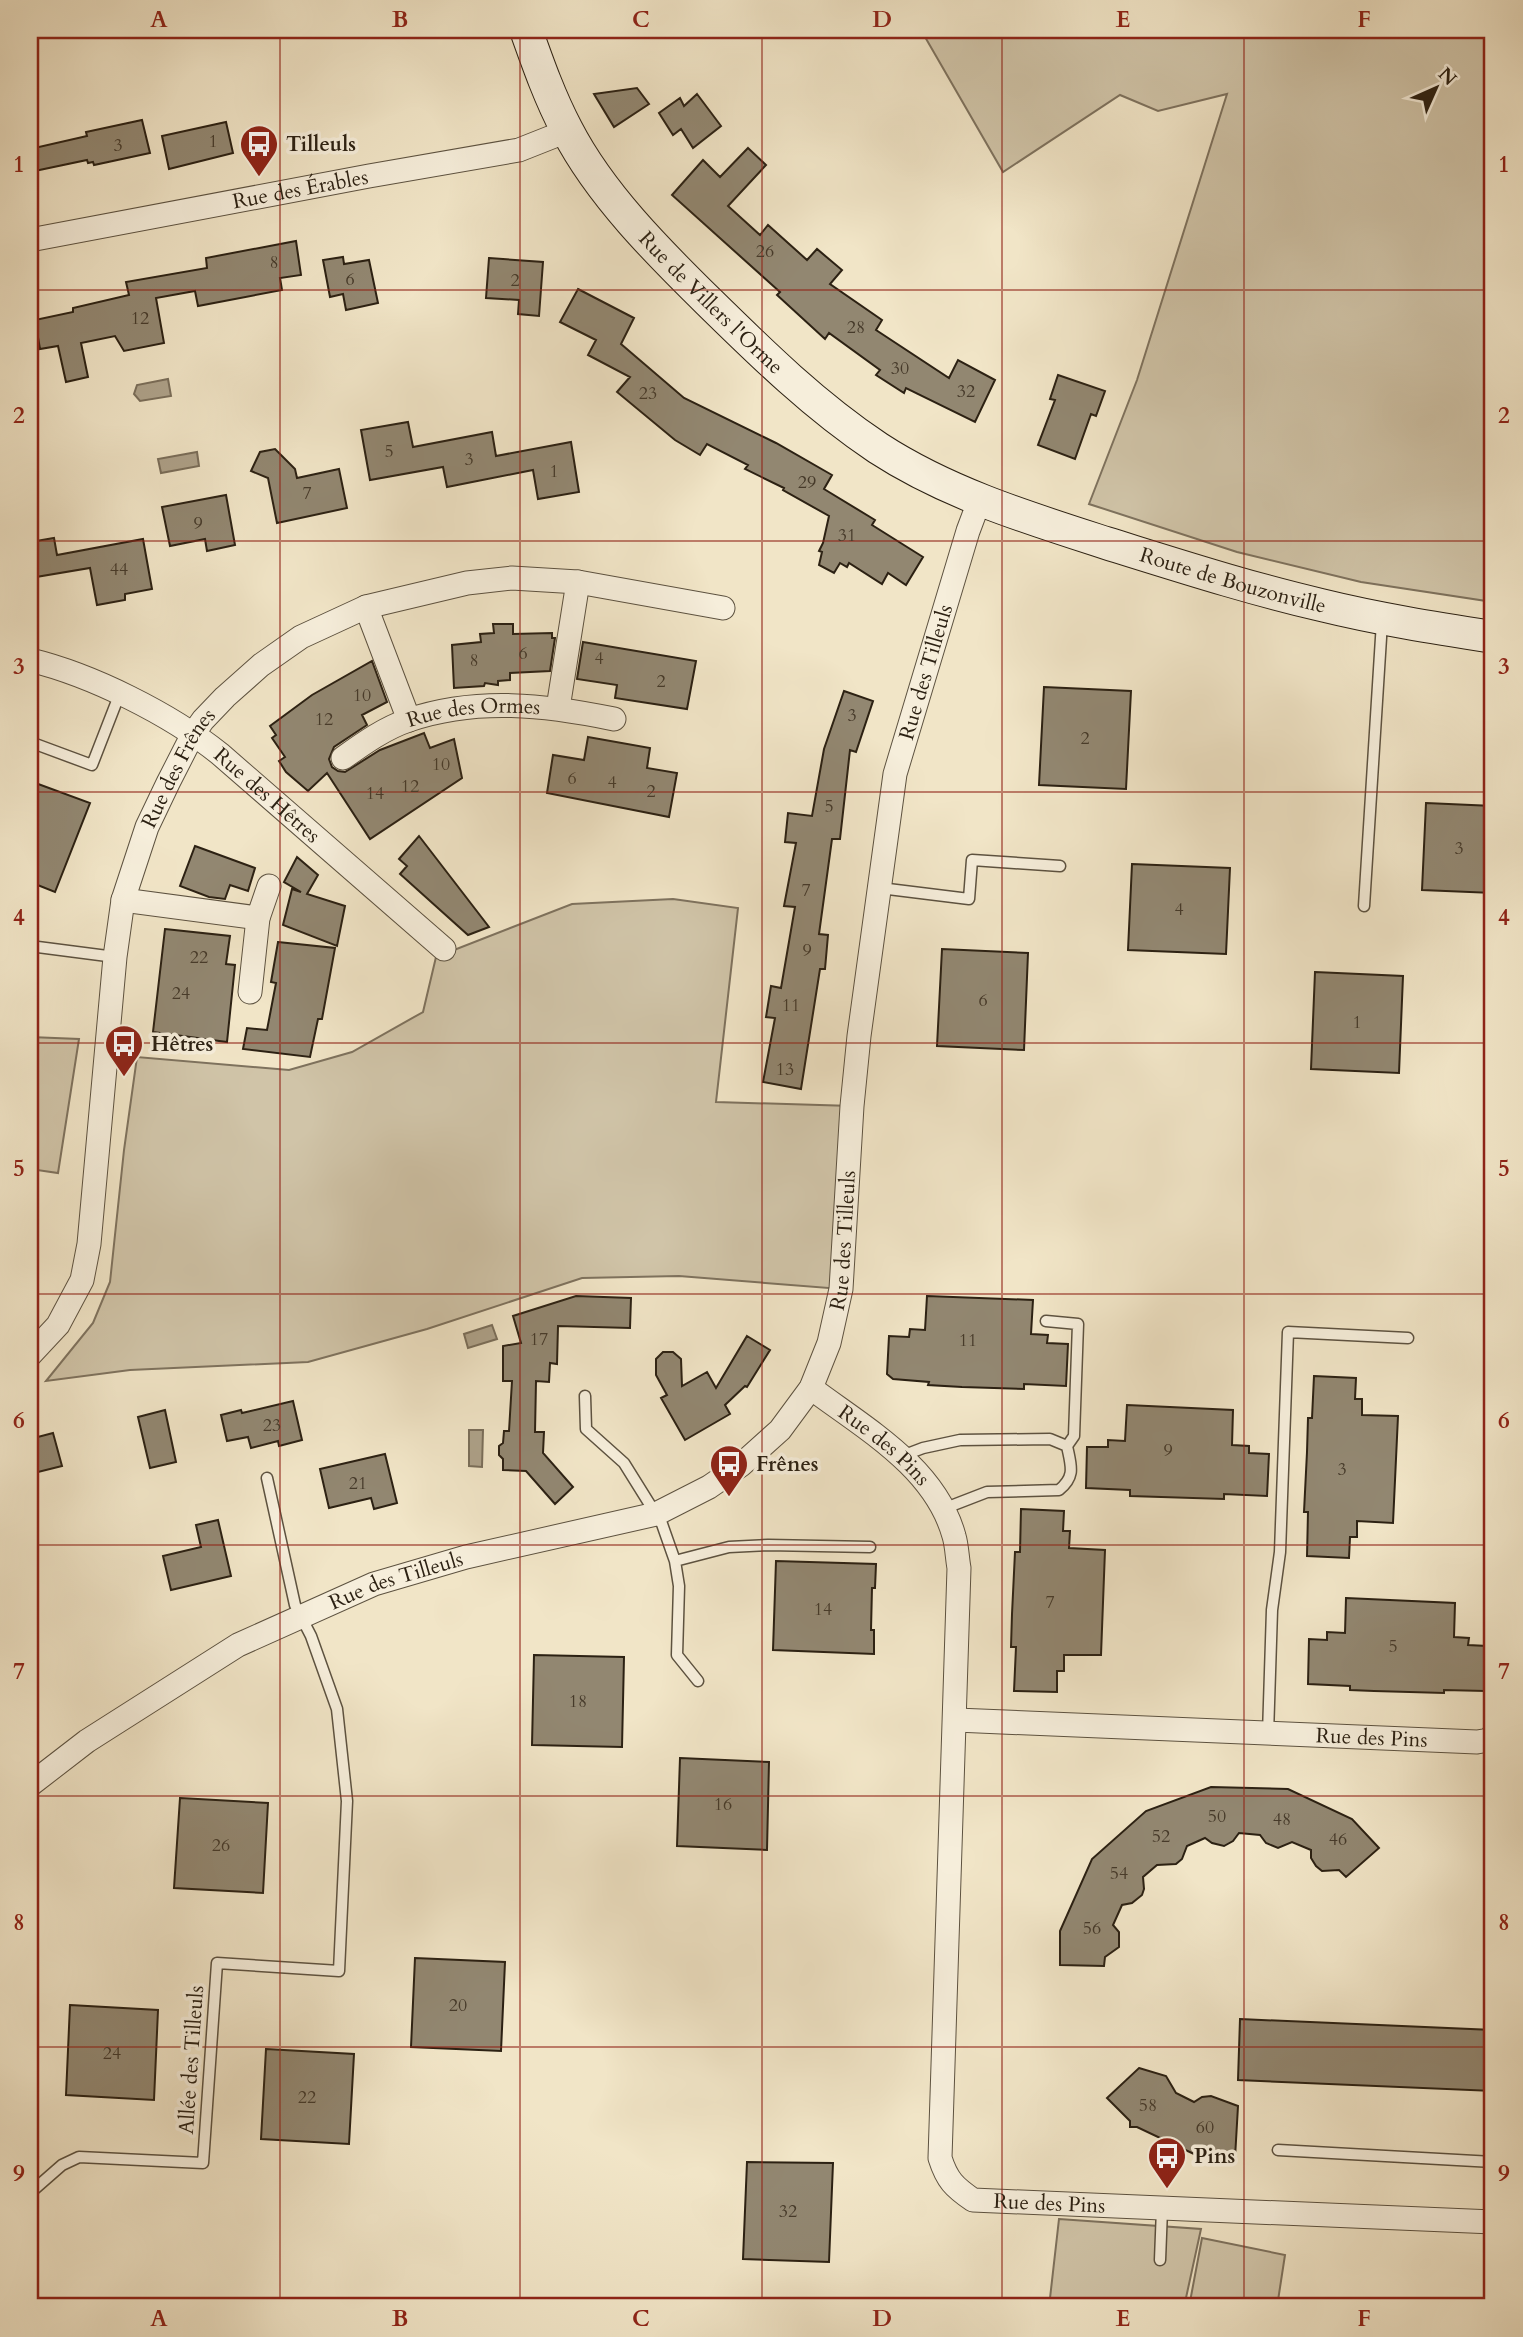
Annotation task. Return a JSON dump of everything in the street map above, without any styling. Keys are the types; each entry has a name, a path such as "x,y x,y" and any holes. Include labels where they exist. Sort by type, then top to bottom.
{"main road":[{"name":"Rue de Villers l'Orme","path":"526,30 541,74 567,131 595,177 673,265 779,371 828,413 880,449 956,490 980,499"},
{"name":"Route de Bouzonville","path":"980,499 1087,537 1238,583 1382,619 1493,637"}],"street":[{"name":"Rue des Érables","path":"30,240 519,150 567,131"},
{"name":"Rue des Tilleuls","path":"30,1785 87,1741 238,1645 374,1584 466,1557 656,1514 709,1487 741,1465 780,1430 811,1388 829,1343 841,1289 859,1036 895,774 980,499"},
{"name":"Rue des Frênes","path":"30,1355 58,1325 82,1280 89,1244 115,957 123,900 147,827 193,734 203,720 261,665 301,637 366,607 467,583 512,578 578,582 723,608"},
{"path":"558,708 578,582"},
{"path":"366,607 409,720"},
{"name":"Rue des Hêtres","path":"30,660 120,693 193,734 220,754 444,949"},
{"name":"Rue des Ormes","path":"343,758 372,738 409,720 488,705 558,708 614,719"},
{"path":"250,992 258,918 270,886"},
{"path":"123,900 258,918"},
{"name":"Rue des Pins","path":"811,1388 902,1456 943,1508 954,1536 959,1568 956,1720 940,2158 946,2177 958,2190 973,2200 1493,2222"},
{"name":"Rue des Pins","path":"956,1720 1477,1742 1489,1740 1493,1735"}],"lane":[{"path":"1364,906 1382,619"},
{"path":"30,742 92,765 120,693"},
{"path":"880,888 969,899 972,860 1060,866"},
{"path":"30,946 115,957"},
{"path":"943,1508 988,1492 1059,1490 1068,1483 1072,1471 1067,1446 1074,1436 1078,1324 1046,1321"},
{"path":"1268,1734 1272,1610 1279,1552 1288,1332 1408,1338"},
{"path":"586,1396 586,1429 624,1463 662,1524 675,1561 679,1586 677,1655 698,1681"},
{"path":"902,1456 923,1448 960,1440 1050,1439 1067,1446"},
{"name":"Rue des Tilleuls","path":"267,1478 295,1605 301,1617"},
{"path":"675,1561 729,1547 870,1546"},
{"name":"Allée des Tilleuls","path":"30,2193 62,2165 79,2157 204,2163 217,1963 339,1971 347,1801 337,1709 311,1636 301,1617"},
{"path":"1278,2150 1493,2162"},
{"path":"1160,2260 1162,2209"}],"shaded area":[{"path":"921,30 1493,30 1493,602 1361,582 1237,552 1089,504 1137,380 1227,94 1158,111 1120,95 1003,172"},
{"path":"168,379 171,396 140,401 134,394 137,385"},
{"path":"197,452 199,466 161,473 158,459"},
{"path":"673,899 738,908 716,1102 852,1106 841,1289 679,1276 582,1278 427,1329 308,1362 130,1370 46,1381 93,1323 110,1282 137,1057 289,1070 352,1052 423,1012 436,957 572,904"},
{"path":"30,1037 79,1039 58,1173 30,1169"},
{"path":"492,1325 497,1339 468,1348 464,1334"},
{"path":"469,1430 483,1430 482,1467 469,1466"},
{"path":"1059,2219 1201,2229 1184,2307 1049,2307"},
{"path":"1202,2238 1285,2255 1277,2307 1189,2307"}],"building":[{"path":"637,88 649,104 614,127 594,94"},
{"path":"697,94 721,126 693,148 681,129 673,135 659,113 680,98 684,106"},
{"path":"142,120 150,153 94,165 87,160 30,172 30,149 87,136 86,132"},
{"path":"226,122 233,153 169,169 162,136"},
{"path":"748,148 766,165 728,206 760,235 768,225 807,260 817,249 842,270 830,284 882,320 876,330 949,378 958,360 995,380 975,422 906,388 904,393 876,375 880,370 829,333 825,339 777,295 780,292 672,195 703,160 720,177"},
{"path":"296,241 301,275 280,278 282,290 198,306 195,291 156,298 164,343 124,351 115,336 81,343 88,377 66,382 58,346 40,349 35,320 129,295 126,282 207,268 206,258"},
{"path":"343,257 344,264 369,260 378,303 346,310 343,294 330,297 323,260"},
{"path":"489,258 543,262 539,316 518,314 519,300 486,298"},
{"path":"578,289 634,318 621,344 684,398 776,443 832,475 824,489 875,520 872,525 923,557 906,585 888,573 882,584 849,563 847,567 840,563 834,573 819,565 822,552 819,551 829,516 783,490 784,488 745,469 748,465 707,444 700,455 675,440 617,392 630,377 588,355 596,340 560,322"},
{"path":"1058,375 1105,391 1096,416 1091,414 1075,459 1038,445 1055,400 1050,399"},
{"path":"408,422 413,447 492,432 496,456 571,442 579,492 538,499 533,470 447,487 443,467 370,480 361,430"},
{"path":"275,449 295,469 297,478 339,469 347,508 277,523 268,478 251,471 260,452"},
{"path":"226,495 235,545 207,551 205,539 170,546 162,507"},
{"path":"54,538 57,555 143,539 152,589 125,594 125,600 97,605 90,568 30,578 30,542"},
{"path":"493,624 513,624 513,634 552,633 552,638 555,638 550,671 510,673 510,680 498,681 498,685 485,683 484,686 454,688 452,645 481,642 480,634 494,633"},
{"path":"583,642 696,661 687,709 615,698 617,685 577,679"},
{"path":"372,661 387,702 362,715 367,725 334,747 329,759 332,767 345,772 380,750 424,733 430,748 454,739 462,778 370,839 327,773 308,791 286,772 279,761 285,757 272,738 276,735 270,726 312,695"},
{"path":"1044,687 1131,691 1126,789 1039,785"},
{"path":"844,691 873,701 856,752 850,750 840,839 832,839 819,934 828,935 825,969 820,969 801,1089 763,1082 775,1018 766,1017 771,986 781,988 795,907 784,906 796,843 785,842 788,813 812,816 824,749"},
{"path":"588,737 650,748 647,768 677,773 669,817 547,793 553,755 584,760"},
{"path":"30,781 90,803 55,892 30,882"},
{"path":"1426,803 1493,806 1493,893 1422,890"},
{"path":"419,836 489,927 468,935 400,874 407,866 399,859"},
{"path":"195,846 255,868 248,891 230,885 225,899 209,897 180,886"},
{"path":"297,857 318,875 307,894 345,906 337,946 283,925 292,889 301,892 284,882"},
{"path":"1132,864 1230,868 1226,954 1128,950"},
{"path":"165,929 230,936 226,964 235,965 227,1042 153,1032"},
{"path":"278,942 335,948 322,1019 318,1019 310,1057 243,1049 247,1028 267,1030 276,983 271,982"},
{"path":"942,949 1028,953 1024,1050 937,1046"},
{"path":"1315,972 1403,976 1399,1073 1311,1069"},
{"path":"576,1296 631,1298 630,1328 558,1326 557,1364 550,1363 549,1382 536,1381 535,1432 544,1432 543,1453 573,1487 555,1504 526,1471 503,1470 499,1446 503,1443 504,1431 509,1431 512,1381 503,1381 503,1346 521,1343 513,1316"},
{"path":"927,1296 1033,1300 1031,1334 1048,1335 1047,1343 1068,1344 1066,1386 1024,1384 1024,1389 962,1387 893,1379 887,1374 889,1336 909,1337 910,1329 925,1330"},
{"path":"747,1336 770,1350 747,1387 725,1405 730,1414 685,1440 661,1398 667,1395 656,1375 656,1359 663,1352 673,1352 681,1359 682,1386 707,1372 716,1388"},
{"path":"1314,1376 1356,1378 1355,1399 1362,1399 1362,1415 1398,1416 1393,1523 1357,1521 1357,1537 1350,1537 1349,1558 1307,1556 1308,1512 1304,1512 1308,1418 1312,1418"},
{"path":"293,1401 302,1440 279,1446 278,1441 251,1448 248,1437 227,1441 221,1415"},
{"path":"1127,1405 1233,1410 1232,1445 1249,1446 1249,1453 1269,1454 1267,1496 1224,1494 1224,1499 1130,1496 1130,1490 1086,1488 1087,1447 1108,1447 1108,1440 1125,1441"},
{"path":"165,1410 176,1462 150,1468 138,1417"},
{"path":"53,1433 62,1466 30,1474 30,1439"},
{"path":"385,1454 397,1503 374,1509 371,1498 329,1508 320,1469"},
{"path":"1021,1509 1064,1511 1063,1531 1070,1531 1069,1548 1105,1550 1101,1655 1064,1655 1064,1671 1057,1671 1057,1692 1014,1691 1016,1647 1011,1647 1012,1614 1015,1552 1020,1552"},
{"path":"218,1520 231,1576 171,1590 163,1556 201,1547 196,1525"},
{"path":"776,1561 876,1564 875,1588 872,1588 871,1630 874,1630 874,1654 773,1650"},
{"path":"1346,1598 1455,1603 1454,1637 1469,1638 1468,1645 1487,1646 1485,1691 1374,1691 1350,1690 1350,1686 1308,1684 1309,1639 1327,1640 1327,1632 1345,1633"},
{"path":"534,1655 624,1657 622,1747 532,1745"},
{"path":"680,1758 769,1762 767,1850 677,1846"},
{"path":"1211,1787 1288,1789 1352,1819 1379,1848 1346,1877 1339,1870 1322,1871 1311,1858 1311,1850 1292,1842 1278,1848 1266,1843 1260,1835 1239,1833 1233,1841 1224,1846 1205,1838 1187,1846 1182,1859 1176,1864 1157,1865 1143,1877 1142,1895 1132,1903 1122,1905 1113,1925 1119,1932 1119,1947 1105,1957 1104,1966 1060,1965 1060,1931 1092,1859 1146,1811"},
{"path":"180,1798 268,1803 263,1893 174,1888"},
{"path":"415,1958 505,1962 501,2051 411,2047"},
{"path":"70,2005 158,2010 154,2100 66,2095"},
{"path":"1240,2019 1493,2030 1493,2091 1238,2080"},
{"path":"266,2049 354,2054 349,2144 261,2139"},
{"path":"1139,2068 1166,2076 1176,2093 1194,2102 1211,2096 1238,2106 1235,2158 1196,2155 1137,2127 1130,2127 1130,2121 1107,2098"},
{"path":"747,2162 833,2163 829,2262 743,2259"}],"place":[{"name":"Tilleuls","path":"259,178"},
{"name":"Hêtres","path":"124,1078"},
{"name":"Frênes","path":"729,1498"},
{"name":"Pins","path":"1167,2190"}]}
